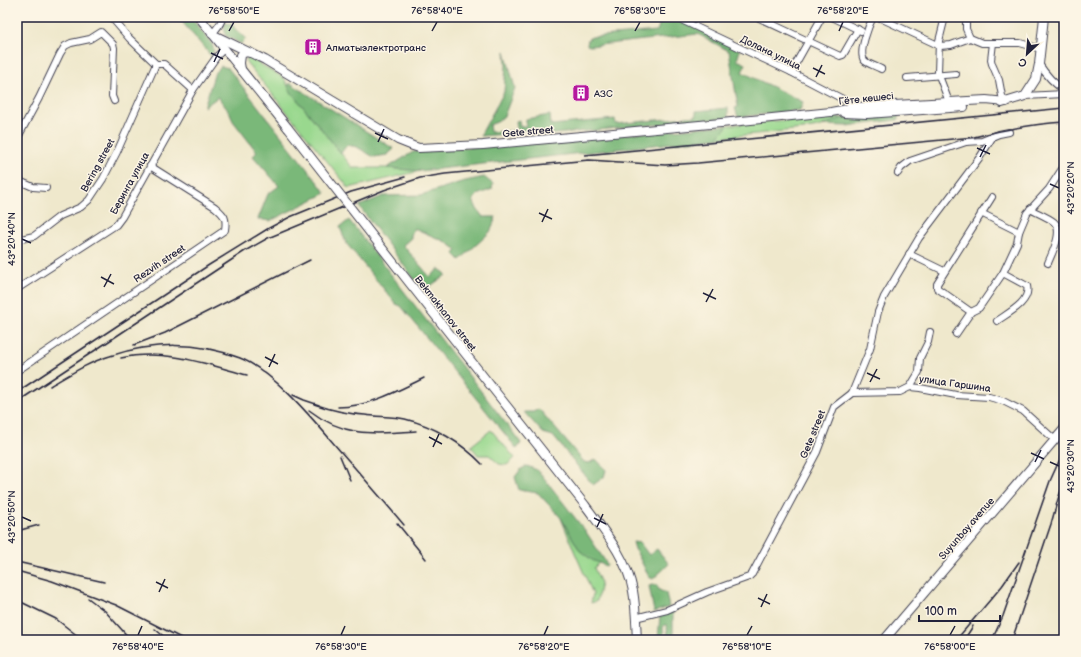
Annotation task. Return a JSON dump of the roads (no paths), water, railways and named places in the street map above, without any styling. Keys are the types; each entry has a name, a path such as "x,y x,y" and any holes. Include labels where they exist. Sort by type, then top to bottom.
{"main road":[{"name":"Bekmakhanov street","path":"198,17 288,128 585,505 612,543 629,577 633,594 637,640"},
{"path":"1025,96 1036,79 1044,17"},
{"name":"Gete street","path":"212,34 252,53 398,140 419,148 483,145 831,112"},
{"path":"241,71 241,55 245,52 252,53"},
{"name":"Гёте көшесі","path":"831,112 867,114 986,105 1006,102 1025,96"},
{"name":"Гёте көшесі","path":"831,112 858,107 986,100 1006,102"},
{"name":"Suyunbay avenue","path":"884,640 1064,429"}],"street":[{"path":"111,17 129,38 156,64 164,64 193,90"},
{"path":"212,34 222,20 222,17"},
{"name":"Долана улица","path":"675,17 791,72 858,107"},
{"path":"757,17 841,56 858,30"},
{"path":"791,72 822,17"},
{"path":"832,17 866,33"},
{"path":"872,17 866,33 862,55 863,59 868,63 881,69"},
{"path":"878,17 940,46 951,45 970,38 982,43 1020,43 1040,49"},
{"path":"946,17 939,41 938,73 949,102"},
{"path":"966,17 966,29 970,38"},
{"path":"17,139 60,54 65,46 71,42 90,39 101,32 113,44 112,96 114,101"},
{"path":"994,43 991,60 999,80 1002,96 1006,102"},
{"name":"Беринга улица","path":"17,289 116,225 122,217 193,90 217,56 224,49"},
{"name":"Bering street","path":"17,240 34,236 60,216 81,207 89,200 103,179 117,152 156,64"},
{"path":"1039,64 1046,75 1056,85 1064,90"},
{"path":"906,78 956,74"},
{"path":"1025,96 1064,94"},
{"path":"898,173 901,168 910,161 966,142 982,141 999,134 1009,132"},
{"name":"Gete street","path":"635,618 667,610 707,592 749,577 752,574 817,452 834,407 852,393 870,349 878,312 884,296 919,238 980,157 992,138"},
{"name":"Rezvih street","path":"17,371 225,230 226,222 224,216 215,207 150,166"},
{"path":"956,334 971,312 979,308 1003,274 1017,243 1019,232 1030,209 1049,189 1064,166"},
{"path":"17,180 33,188 46,188"},
{"path":"971,312 937,288 936,284 992,197"},
{"path":"1030,209 1056,223 1058,227 1059,233 1048,263"},
{"path":"981,213 1019,232"},
{"path":"909,254 944,271"},
{"path":"997,321 1018,306 1027,296 1028,291 1027,286 1003,274"},
{"name":"улица Гаршина","path":"910,387 919,372 920,358 928,342 930,332"},
{"name":"улица Гаршина","path":"852,393 900,392 910,387 956,396 989,397 1003,401 1023,411 1055,440"}],"railway":[{"path":"585,155 1064,108"},
{"path":"17,402 245,251 268,238 384,190 420,178 445,174 589,160 665,165 698,163 974,137 1019,127 1064,122"},
{"path":"17,392 209,265 269,228 290,217 351,192 405,177"},
{"path":"134,345 165,333 310,260"},
{"path":"50,386 94,362 126,351 142,348 175,345 191,346 224,352 240,358 267,375 294,399 404,525"},
{"path":"121,358 137,355 169,356 200,362 247,375"},
{"path":"338,407 372,401 424,378"},
{"path":"293,395 319,405"},
{"path":"314,404 346,413 400,418 416,422 447,436 466,449 482,464"},
{"path":"309,410 335,426 348,430 374,433 416,431"},
{"path":"992,640 1003,616 1050,481 1064,450"},
{"path":"340,456 350,480"},
{"path":"1012,640 1064,482"},
{"path":"397,523 426,559"},
{"path":"17,531 39,525"},
{"path":"17,562 104,582"},
{"path":"956,640 1002,586 1019,562"},
{"path":"17,571 52,581 116,605 185,640"},
{"path":"88,598 105,611 131,640"},
{"path":"17,600 56,619 83,640"},
{"path":"964,640 973,626"},
{"path":"155,629 168,640"}],"place":[{"name":"Алматыэлектротранс","path":"313,47"},
{"name":"АЗС","path":"581,93"}]}
